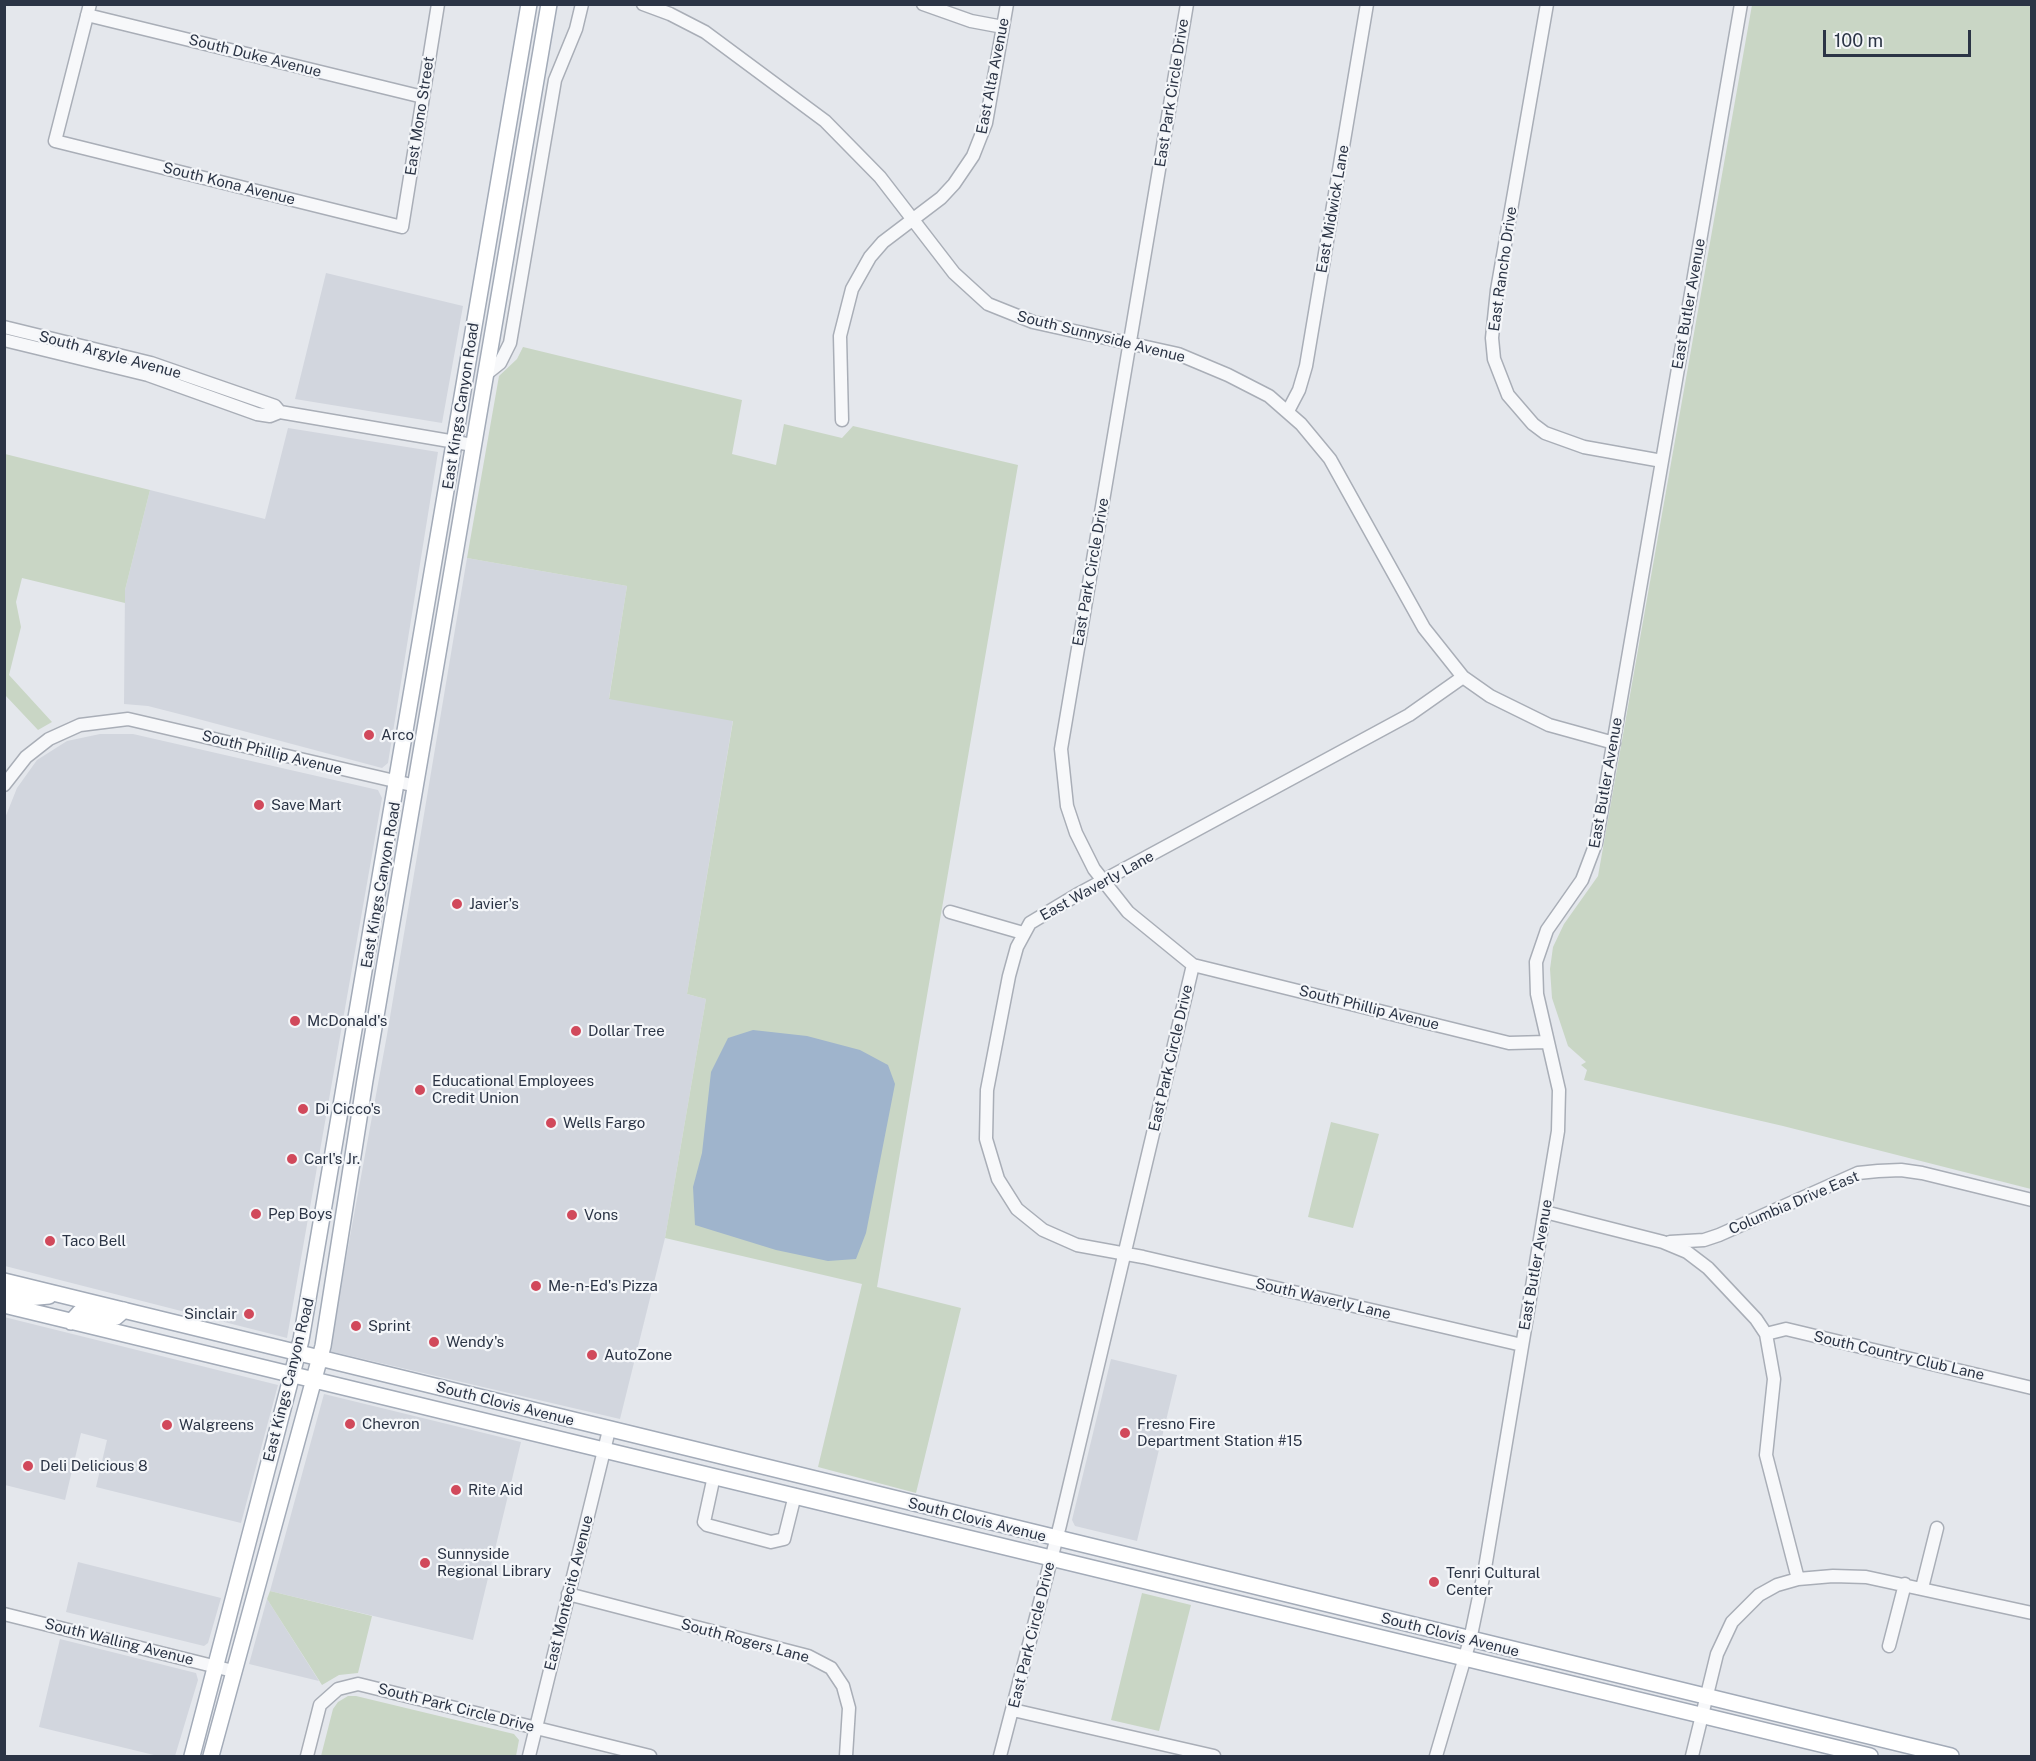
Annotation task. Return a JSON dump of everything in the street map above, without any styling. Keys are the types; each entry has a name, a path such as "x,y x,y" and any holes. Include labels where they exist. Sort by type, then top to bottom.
{"main road":[{"name":"East Kings Canyon Road","path":"192,1756 298,1353 365,977 529,4"},
{"path":"525,140 521,110 538,4"},
{"name":"East Kings Canyon Road","path":"211,1756 320,1359 549,4"},
{"path":"363,1094 356,1085 371,989 365,977"},
{"name":"South Clovis Avenue","path":"4,1281 1951,1756"},
{"path":"4,1293 37,1298 58,1293"},
{"name":"South Clovis Avenue","path":"4,1305 1870,1756"},
{"path":"71,1322 80,1312 109,1318 116,1317 124,1310"}],"street":[{"name":"East Mono Street","path":"402,227 438,4"},
{"name":"East Kings Canyon Road","path":"485,375 500,363 510,343 555,80 576,29 582,4"},
{"name":"South Sunnyside Avenue","path":"643,4 670,14 705,32 825,120 863,157 954,273 988,304 1033,322 1178,354 1260,391 1288,411 1313,438 1343,478 1424,628 1463,677 1490,696 1549,725 1614,743"},
{"path":"923,4 971,21 1003,27"},
{"name":"East Alta Avenue","path":"843,420 839,351 846,306 870,257 883,242 954,184 973,156 986,123 1007,4"},
{"name":"East Park Circle Drive","path":"1000,1756 1056,1539 1193,965 1128,912 1103,882 1085,852 1067,806 1061,749 1187,4"},
{"name":"East Midwick Lane","path":"1288,411 1299,390 1306,366 1367,4"},
{"name":"East Rancho Drive","path":"1547,4 1497,290 1492,338 1494,359 1508,395 1533,424 1545,433 1584,447 1662,461"},
{"name":"East Butler Avenue","path":"1436,1756 1470,1640 1485,1568 1545,1212 1559,1114 1557,1076 1547,1042 1534,977 1536,962 1547,930 1576,890 1592,860 1741,4"},
{"name":"South Duke Avenue","path":"88,10 423,97"},
{"name":"South Kona Avenue","path":"88,10 55,141 402,227"},
{"name":"South Argyle Avenue","path":"4,327 151,363 275,406 280,412"},
{"name":"South Argyle Avenue","path":"4,340 148,375 257,414 270,416 280,412 473,445"},
{"name":"East Waverly Lane","path":"1124,1255 1077,1245 1028,1220 1007,1196 992,1162 986,1139 987,1090 1013,959 1023,933 1041,914 1409,714 1463,677"},
{"name":"South Phillip Avenue","path":"4,784 26,757 49,739 80,725 128,719 416,786"},
{"path":"951,912 1023,933"},
{"name":"South Phillip Avenue","path":"1193,965 1509,1042 1547,1042"},
{"name":"Columbia Drive East","path":"1663,1242 1689,1242 1719,1235 1858,1173 1901,1170 1922,1173 2031,1200"},
{"path":"1545,1212 1663,1242 1687,1252 1708,1268 1766,1334 1774,1378 1766,1455 1798,1579"},
{"name":"South Waverly Lane","path":"1124,1255 1522,1345"},
{"name":"South Country Club Lane","path":"1766,1334 1786,1329 2031,1388"},
{"name":"East Montecito Avenue","path":"529,1756 609,1430"},
{"path":"714,1476 704,1522 707,1525 771,1542 784,1539 795,1496"},
{"path":"1922,1588 1937,1528"},
{"path":"1692,1756 1717,1654 1732,1622 1744,1607 1777,1585 1798,1579 1847,1576 1905,1584 2031,1613"},
{"path":"1889,1646 1905,1584"},
{"name":"South Rogers Lane","path":"568,1594 808,1656 831,1668 843,1686 849,1708 846,1756"},
{"name":"South Walling Avenue","path":"4,1614 233,1671"},
{"name":"South Park Circle Drive","path":"307,1756 320,1705 338,1689 358,1684 650,1756"},
{"path":"1013,1710 1214,1756"}],"shaded area":[{"path":"326,273 463,306 442,423 295,399"},
{"path":"288,428 438,452 388,763 382,768 148,706 124,704 125,590 150,490 265,519"},
{"path":"467,558 627,586 609,698 733,720 687,994 706,999 665,1238 620,1419 329,1351 387,1035"},
{"path":"100,734 133,734 378,790 382,798 287,1338 5,1266 5,818 17,788 37,760 67,741"},
{"path":"4,1317 278,1385 241,1523 96,1487 107,1440 81,1433 65,1500 5,1485"},
{"path":"1111,1359 1177,1375 1137,1541 1075,1526 1072,1520"},
{"path":"324,1394 521,1442 473,1640 270,1591"},
{"path":"78,1562 221,1598 208,1643 204,1646 66,1612"},
{"path":"267,1599 319,1681 249,1664"},
{"path":"60,1639 196,1673 198,1680 175,1756 158,1756 39,1727"}],"green space":[{"path":"1752,5 2031,5 2031,1189 1783,1126 1584,1080 1587,1070 1581,1065 1586,1062 1568,1046 1552,998 1550,969 1553,947 1564,924 1598,876"},
{"path":"523,347 742,400 732,454 776,465 784,424 842,438 853,426 1018,465 877,1287 961,1308 916,1493 818,1467 862,1284 665,1238 706,999 687,994 733,721 609,699 627,586 467,558 499,376 517,359"},
{"path":"5,454 150,490 125,590 125,603 22,578 16,602 21,627 9,675 52,722 38,730 5,695"},
{"path":"1331,1122 1379,1134 1353,1228 1308,1217"},
{"path":"270,1591 372,1616 358,1673 339,1675 322,1685 267,1599"},
{"path":"1142,1593 1191,1605 1159,1731 1111,1720"},
{"path":"348,1696 514,1734 519,1740 516,1756 321,1756 333,1709 338,1702"}],"water":[{"path":"753,1030 807,1036 860,1050 888,1065 895,1084 866,1233 856,1259 828,1261 776,1250 695,1225 693,1187 702,1153 711,1072 728,1038"}],"place":[{"name":"Arco","path":"369,735"},
{"name":"Save Mart","path":"259,805"},
{"name":"Javier's","path":"457,904"},
{"name":"McDonald's","path":"295,1021"},
{"name":"Dollar Tree","path":"576,1031"},
{"name":"Educational Employees Credit Union","path":"420,1090"},
{"name":"Di Cicco's","path":"303,1109"},
{"name":"Wells Fargo","path":"551,1123"},
{"name":"Carl's Jr.","path":"292,1159"},
{"name":"Pep Boys","path":"256,1214"},
{"name":"Vons","path":"572,1215"},
{"name":"Taco Bell","path":"50,1241"},
{"name":"Me-n-Ed's Pizza","path":"536,1286"},
{"name":"Sinclair","path":"249,1314"},
{"name":"Sprint","path":"356,1326"},
{"name":"Wendy's","path":"434,1342"},
{"name":"AutoZone","path":"592,1355"},
{"name":"Chevron","path":"350,1424"},
{"name":"Walgreens","path":"167,1425"},
{"name":"Fresno Fire Department Station #15","path":"1125,1433"},
{"name":"Deli Delicious 8","path":"28,1466"},
{"name":"Rite Aid","path":"456,1490"},
{"name":"Sunnyside Regional Library","path":"425,1563"},
{"name":"Tenri Cultural Center","path":"1434,1582"}]}
